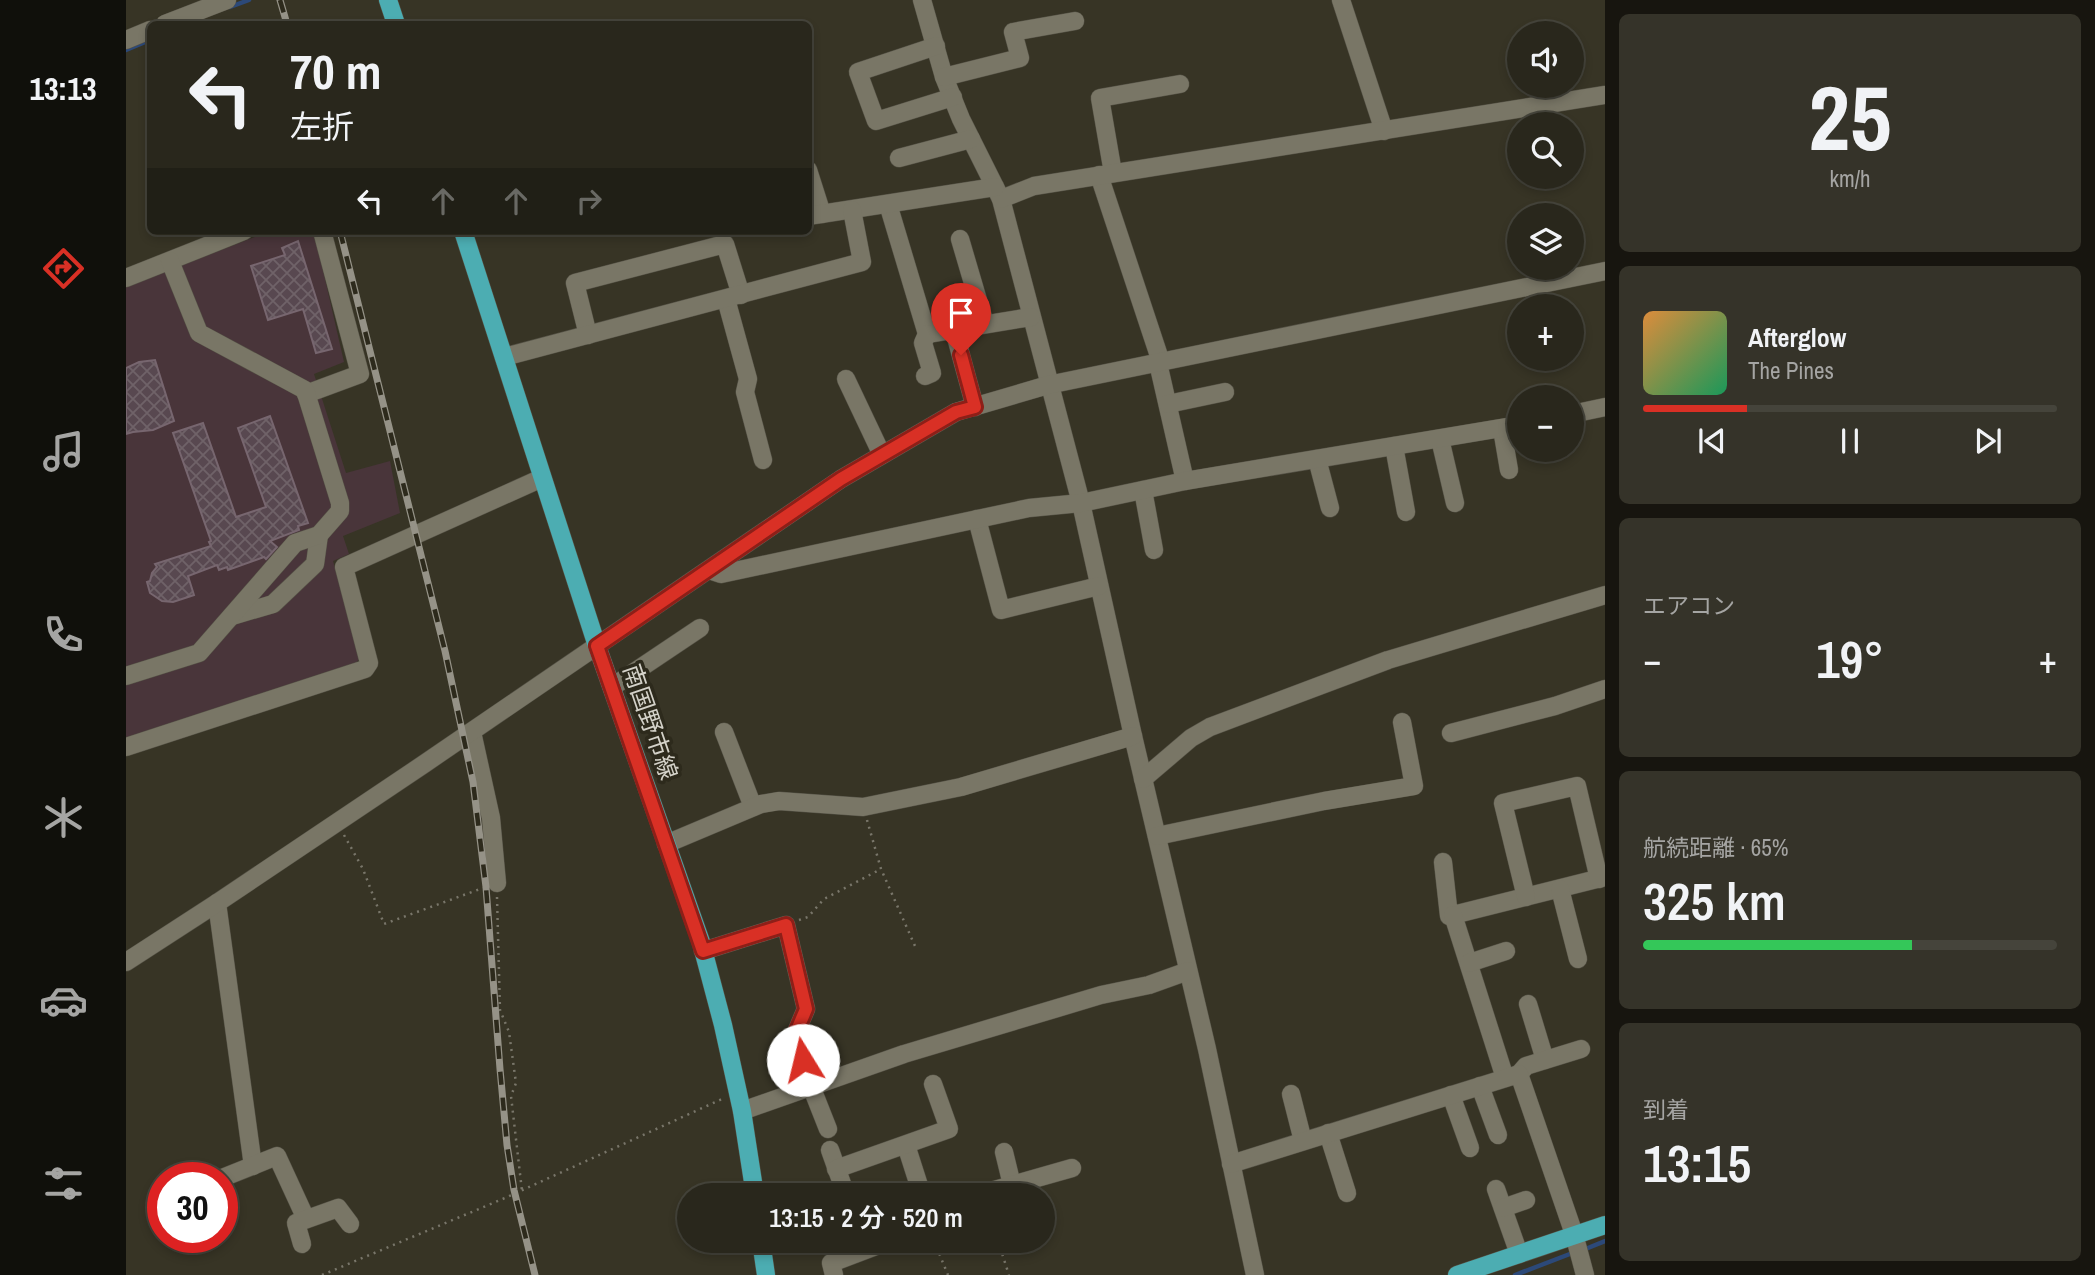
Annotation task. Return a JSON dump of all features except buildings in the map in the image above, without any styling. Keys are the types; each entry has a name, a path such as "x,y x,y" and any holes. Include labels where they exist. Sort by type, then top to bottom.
{"main road":[{"path":"388,0 395,21"},
{"name":"南国野市線","path":"464,235 597,646 703,951 738,1091 753,1183"},
{"path":"1457,1275 1605,1225"},
{"path":"763,1253 766,1275"}],"street":[{"path":"172,21 227,0"},
{"path":"922,0 944,77 998,193 1081,503 1207,1049 1255,1275"},
{"path":"1341,0 1384,131"},
{"path":"944,77 1020,58 1013,32 1075,21"},
{"path":"126,40 147,31"},
{"path":"936,46 858,72 876,121 953,97"},
{"path":"1180,84 1100,98 1106,174 1160,363 1185,481"},
{"path":"812,196 815,215 888,204 998,193 1605,95"},
{"path":"899,158 971,139"},
{"path":"888,204 927,334 923,343 932,373 925,376"},
{"path":"504,358 862,262 852,210"},
{"path":"126,278 234,235"},
{"path":"170,261 199,333 312,392 360,374 323,235"},
{"path":"960,239 985,324"},
{"path":"588,335 575,283 725,244 748,379 745,392 763,460"},
{"path":"126,962 472,732 841,479 956,412 1048,385 1605,271"},
{"path":"927,334 1031,317"},
{"path":"954,330 975,407"},
{"path":"846,379 883,455"},
{"path":"126,676 199,653 295,543 319,535 340,511 312,392"},
{"path":"1168,404 1225,392"},
{"path":"1584,414 1604,413"},
{"path":"709,570 721,573 1029,508 1081,503 1185,481 1507,428"},
{"path":"1440,439 1455,503"},
{"path":"1394,446 1406,512"},
{"path":"1317,459 1330,508"},
{"path":"1509,462 1509,470"},
{"path":"126,747 365,669 369,663 344,567 542,478"},
{"path":"1143,490 1154,550"},
{"path":"977,519 1001,610 1099,586"},
{"path":"231,616 273,604 315,564 319,535"},
{"path":"1143,779 1191,738 1210,727 1388,660 1605,595"},
{"path":"612,687 700,628"},
{"path":"1451,733 1555,706 1605,689"},
{"path":"1157,836 1324,801 1414,786 1402,722"},
{"path":"472,732 491,818 497,883"},
{"path":"724,732 753,807"},
{"path":"666,844 753,807 779,801 863,807 961,787 1133,736"},
{"path":"1443,862 1449,916 1560,889 1602,878 1577,786 1503,803 1526,897"},
{"path":"1560,889 1578,959"},
{"path":"217,903 253,1166"},
{"path":"1453,915 1574,1234 1586,1275"},
{"path":"703,951 786,925 806,1009 795,1035 828,1129"},
{"path":"1469,963 1506,951"},
{"path":"742,1111 964,1035 1101,995 1149,985 1188,971"},
{"path":"1528,1004 1545,1060"},
{"path":"1231,1164 1512,1076 1525,1066 1581,1049"},
{"path":"836,1169 949,1129 933,1084"},
{"path":"1480,1086 1499,1135"},
{"path":"1291,1094 1303,1141"},
{"path":"1451,1095 1470,1148"},
{"path":"1328,1133 1347,1193"},
{"path":"906,1145 918,1183"},
{"path":"830,1150 841,1183"},
{"path":"1003,1152 1018,1183"},
{"path":"238,1172 277,1156 306,1219"},
{"path":"1033,1183 1072,1168"},
{"path":"1496,1189 1519,1254"},
{"path":"1503,1208 1526,1200"},
{"path":"302,1244 296,1223 338,1208 350,1224"},
{"path":"834,1275 831,1263 849,1253"}],"path":[{"path":"863,807 881,869 915,946"},
{"path":"338,822 363,869 384,924 497,883 500,1010 509,1032 516,1083 511,1096 522,1191"},
{"path":"786,925 808,917 824,899 881,869"},
{"path":"322,1275 522,1191 738,1091"},
{"path":"939,1253 948,1275"},
{"path":"1002,1253 1009,1275"}],"shaded area":[{"path":"260,235 315,235 344,362 314,374 346,473 390,461 400,513 343,536 349,554 333,561 360,658 355,664 126,741 126,287"}],"waterway":[{"path":"230,7 249,0"},
{"path":"126,50 147,41"},
{"path":"1583,1250 1605,1241"},
{"path":"1515,1275 1575,1252"}],"railway":[{"path":"280,0 286,21"},
{"path":"341,235 445,651 473,782 486,887 507,1145 514,1190 535,1275"}],"route":[{"path":"803,1060 795,1035 806,1009 786,925 703,951 597,646 841,479 956,412 975,407 961,355"}]}
